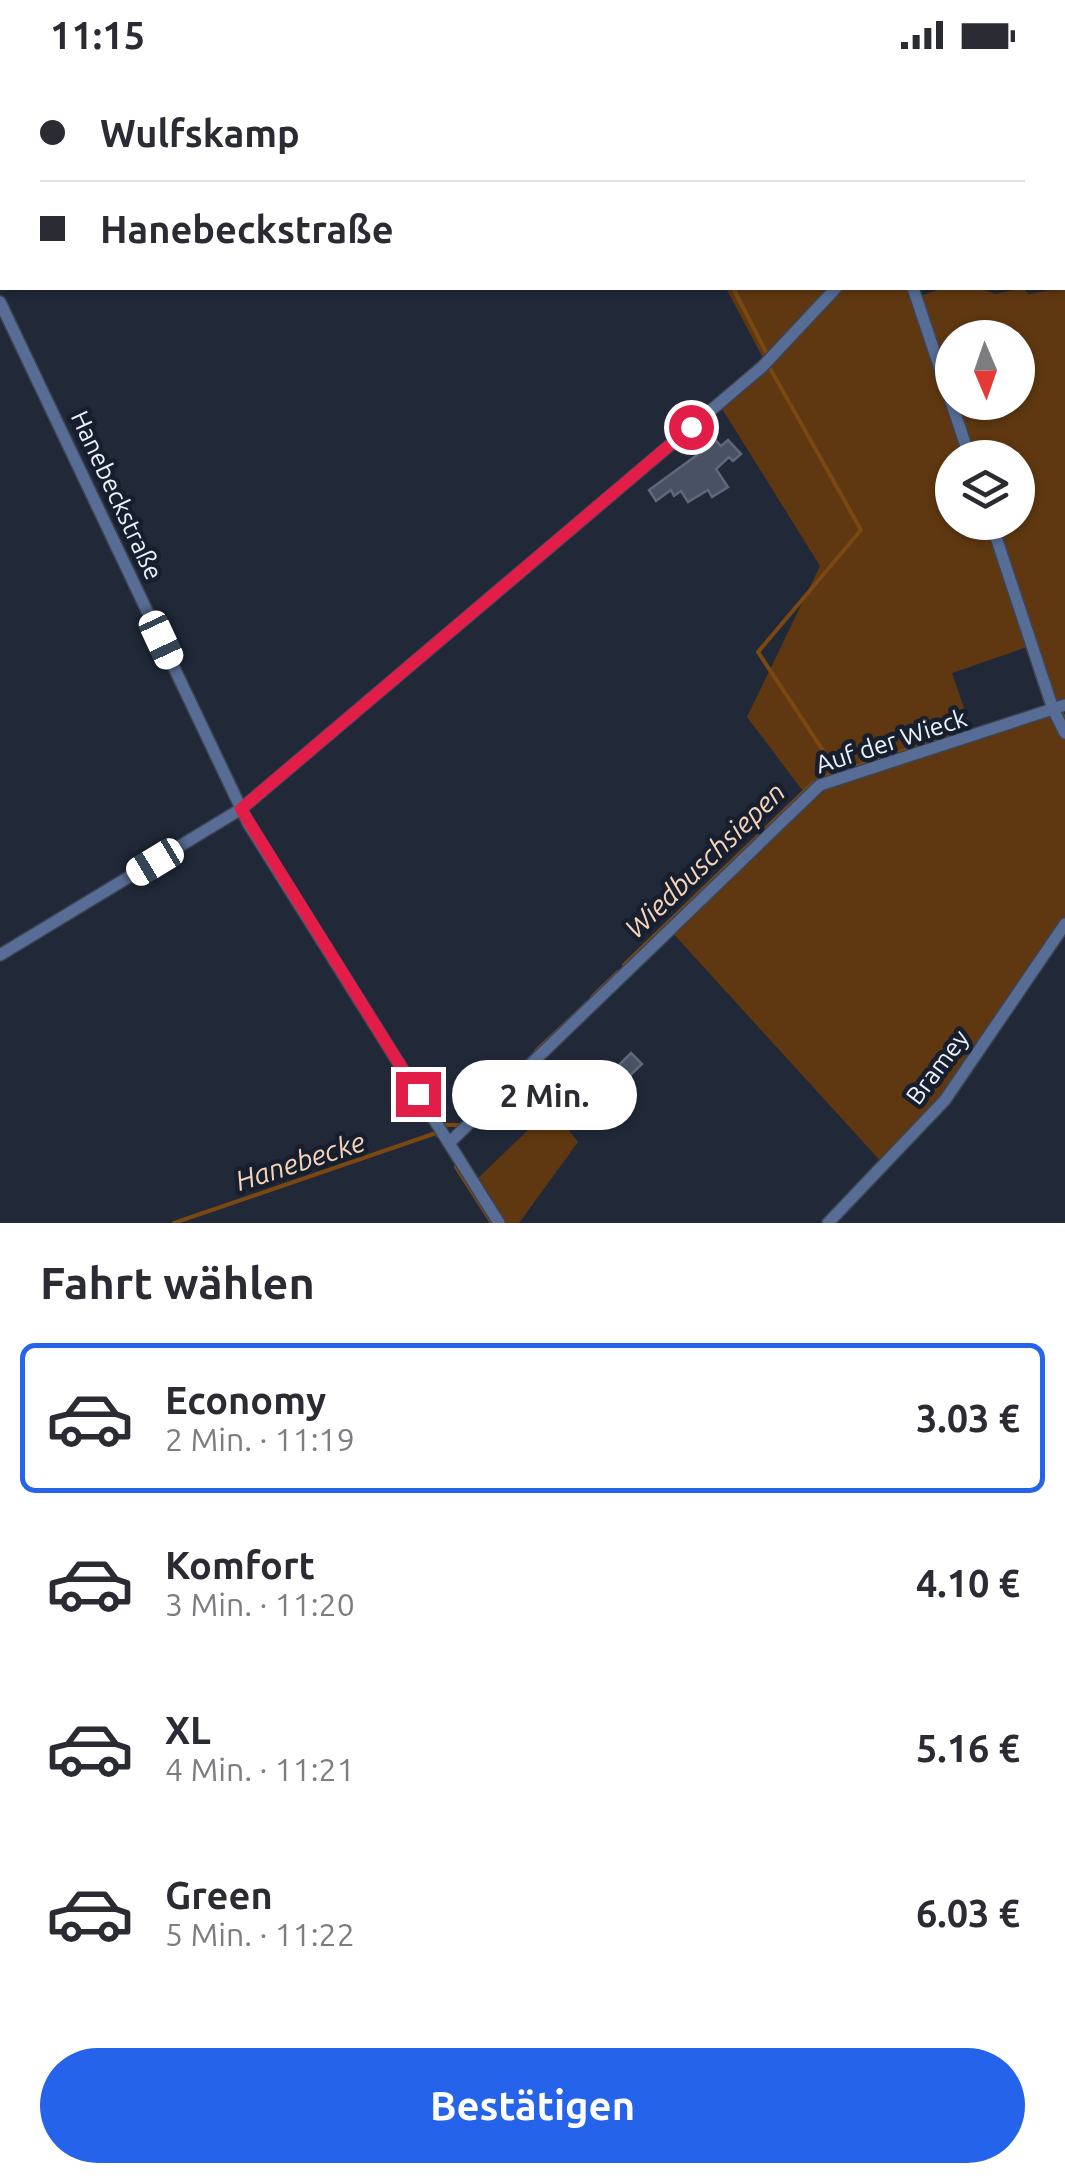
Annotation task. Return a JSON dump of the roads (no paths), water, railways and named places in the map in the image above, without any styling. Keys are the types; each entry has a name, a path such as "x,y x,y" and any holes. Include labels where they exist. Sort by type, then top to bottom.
{"street":[{"path":"0,955 241,809 762,367 834,290"},
{"path":"914,290 964,440"},
{"name":"Hanebeckstraße","path":"0,302 241,809 499,1223"},
{"path":"998,540 1065,733"},
{"name":"Auf der Wieck","path":"450,1143 820,784 1059,707"},
{"name":"Bramey","path":"831,1222 945,1100 1065,924"}],"waterway":[{"name":"Wiedbuschsiepen","path":"734,290 767,354"},
{"name":"Wiedbuschsiepen","path":"771,370 861,530 758,652 836,770"},
{"path":"1062,714 1065,719"},
{"path":"922,745 944,739"},
{"path":"824,777 912,748"},
{"name":"Wiedbuschsiepen","path":"624,965 813,783"},
{"name":"Wiedbuschsiepen","path":"592,997 618,972"},
{"name":"Wiedbuschsiepen","path":"536,1051 587,1003"},
{"name":"Wiedbuschsiepen","path":"445,1125 459,1125"},
{"name":"Hanebecke","path":"174,1223 436,1133 438,1136"},
{"name":"Hanebecke","path":"456,1167 492,1223"}]}
